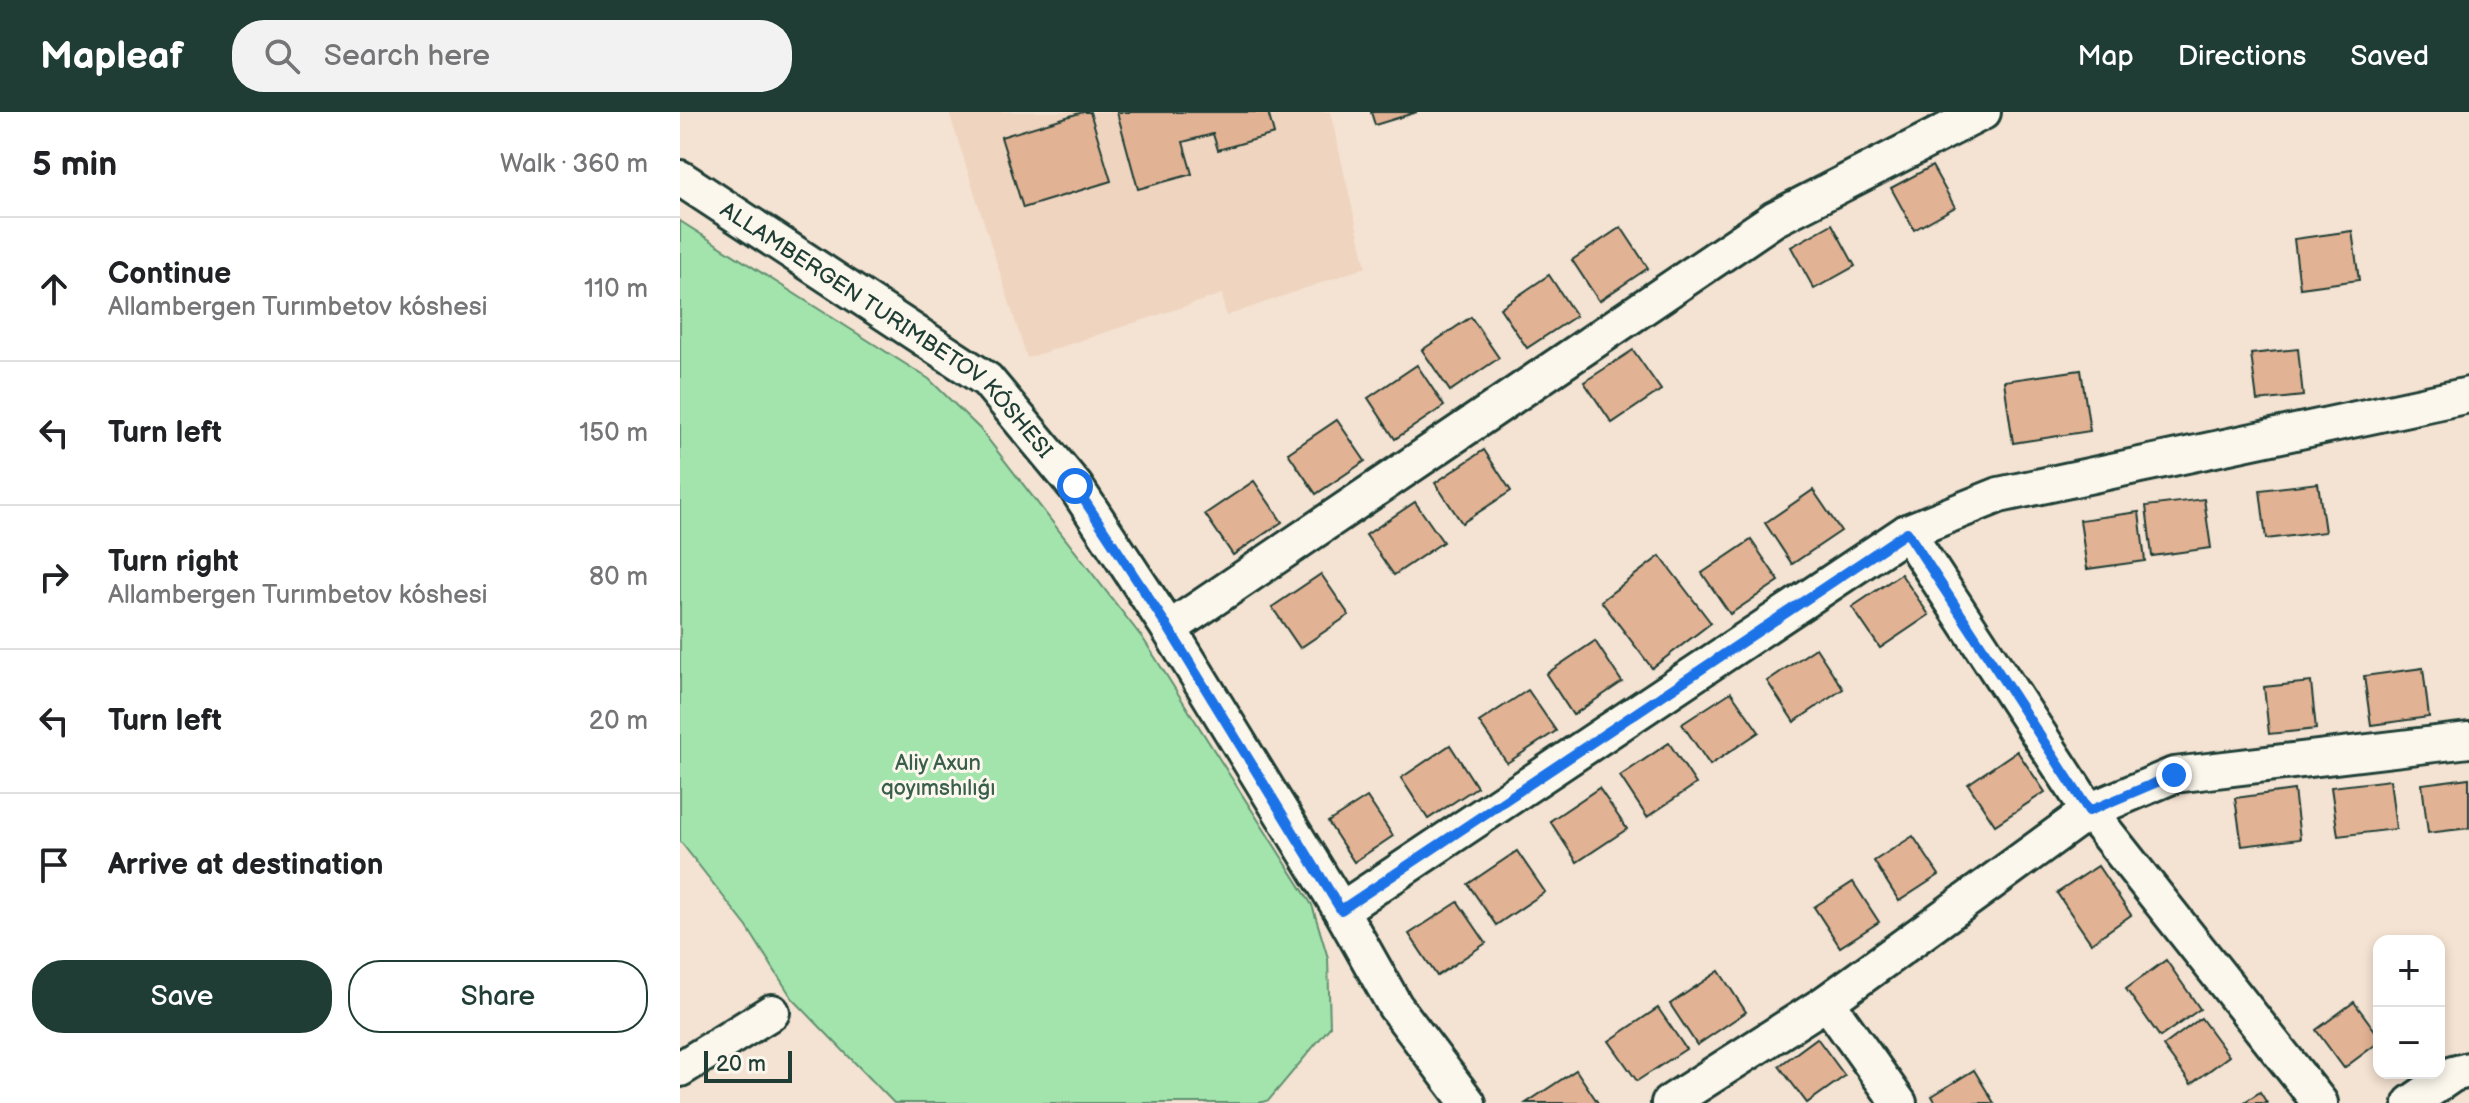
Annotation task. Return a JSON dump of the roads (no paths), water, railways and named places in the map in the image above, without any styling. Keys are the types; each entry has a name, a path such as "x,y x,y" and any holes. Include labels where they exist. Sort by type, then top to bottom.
{"street":[{"path":"1169,629 1774,219 1983,112"},
{"path":"680,178 987,380 1075,486 1169,629 1341,910 1395,1006 1468,1103"},
{"path":"1341,910 1907,532 1999,495 2469,395"},
{"path":"1907,532 2089,811 2320,1103"},
{"path":"1669,1103 1827,1002 2089,811 2174,775 2469,740"},
{"path":"1827,1002 1899,1103"},
{"path":"680,1069 772,1012"},
{"path":"2411,1103 2453,1074 2469,1070"}],"park label":[{"name":"Aliy Axun qoyımshılıǵı","path":"938,774"}]}
